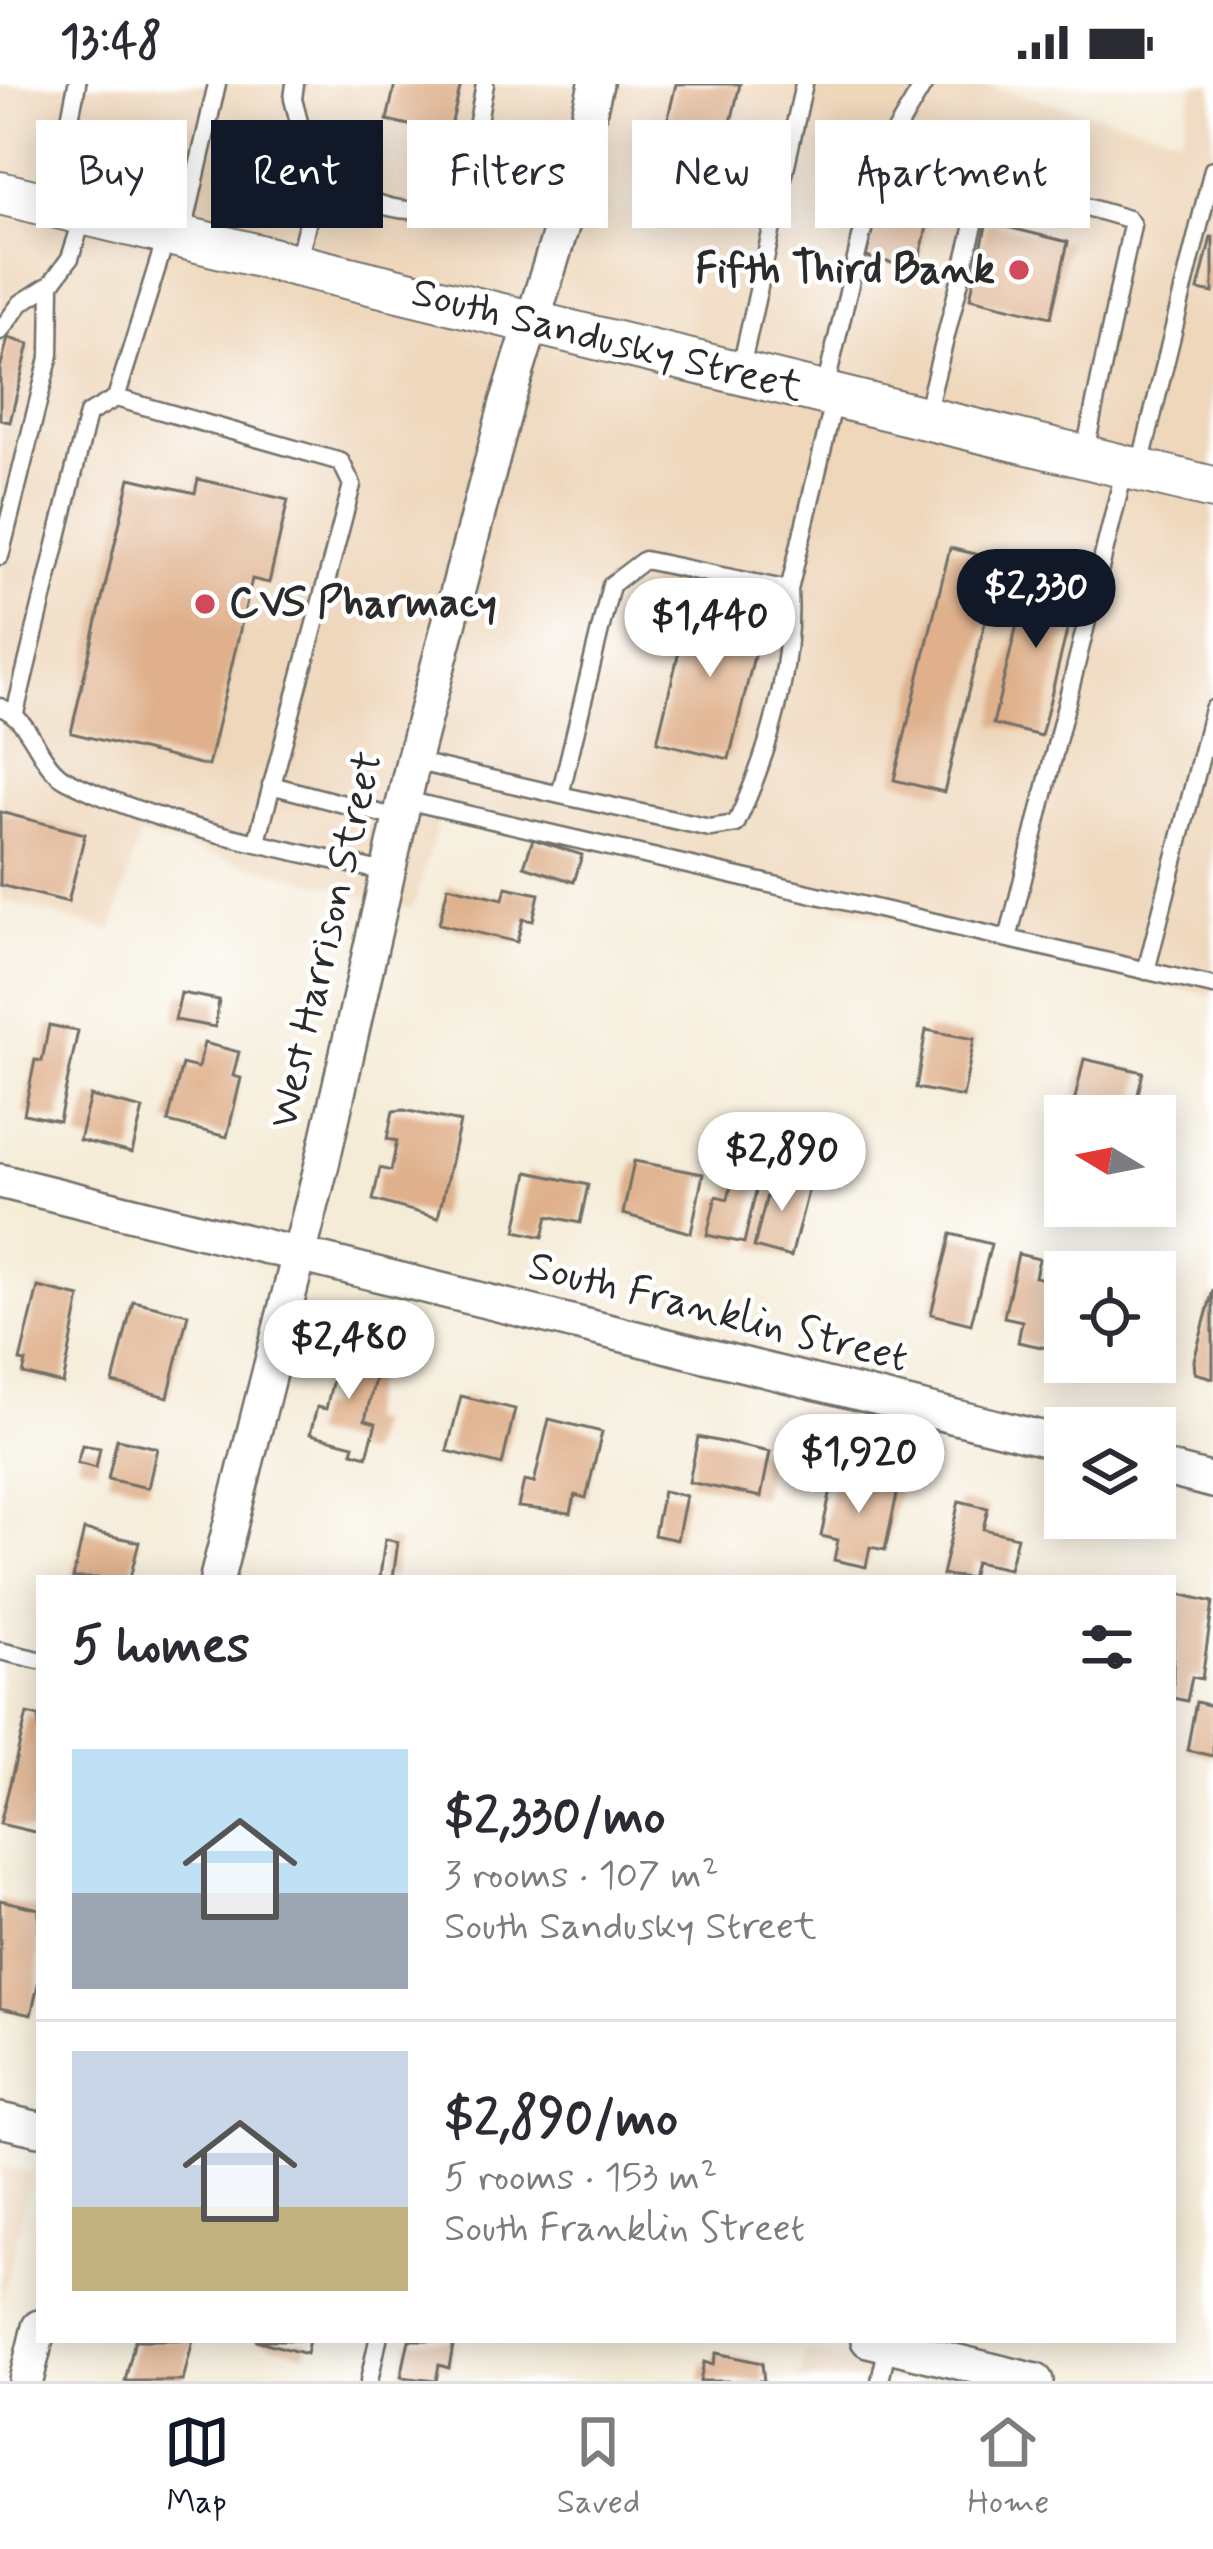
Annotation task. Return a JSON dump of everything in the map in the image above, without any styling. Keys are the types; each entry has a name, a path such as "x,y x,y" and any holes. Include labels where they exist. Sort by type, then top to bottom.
{"street":[{"name":"West Harrison Street","path":"218,1575 390,873 413,761 596,84"},
{"name":"South Sandusky Street","path":"0,195 36,203"},
{"name":"South Sandusky Street","path":"142,228 1213,488"},
{"name":"South Franklin Street","path":"0,1181 1044,1439"},
{"path":"1176,1471 1213,1481"},
{"path":"0,2120 36,2128"},
{"path":"26,2381 36,2339"},
{"path":"878,2343 1036,2381"}],"lane":[{"path":"74,120 77,84"},
{"path":"218,84 175,236 116,398 88,414 8,710 57,775 121,808 390,873"},
{"path":"295,84 298,120"},
{"path":"383,205 417,213 441,206 466,185 485,84"},
{"path":"739,373 804,84"},
{"path":"413,761 710,828 736,824 764,764 791,643 789,590 880,158 924,84"},
{"path":"1008,939 1213,169"},
{"path":"925,419 986,178 1128,219 1132,225 1084,458"},
{"path":"0,331 21,303 52,284 70,258 69,228"},
{"path":"297,266 306,228"},
{"path":"0,556 50,354 52,284"},
{"path":"116,398 341,462 352,485 256,841"},
{"path":"560,795 611,585 644,560 789,590"},
{"path":"1146,970 1213,709"},
{"path":"272,785 403,809 1213,986"},
{"path":"0,1651 36,1659"},
{"path":"369,2381 377,2343"},
{"path":"878,2343 880,2381"}],"shaded area":[{"path":"0,84 978,84 1181,136 1194,84 1213,84 1213,997 442,809 413,909 139,836 112,931 0,899"},
{"path":"0,2165 32,2173 0,2309"},
{"path":"806,2351 931,2381 799,2381"}],"building":[{"path":"395,84 461,84 452,120 407,120 407,125 387,120"},
{"path":"676,84 740,84 732,120 667,120"},
{"path":"873,228 927,228 917,269 866,257"},
{"name":"Fifth Third Bank","path":"986,228 1011,228 1068,242 1051,317 970,298"},
{"path":"1213,237 1213,293 1198,290"},
{"path":"8,338 29,344 10,422 0,420 0,369"},
{"path":"130,478 195,493 198,479 288,500 269,583 252,579 208,766 71,733"},
{"path":"950,548 1000,560 944,792 894,780"},
{"path":"1031,566 1080,578 1041,736 993,724"},
{"path":"691,602 763,619 729,759 657,742"},
{"path":"0,812 85,834 68,902 0,885"},
{"path":"533,839 582,855 574,882 524,866"},
{"path":"448,886 503,899 506,887 539,894 533,921 523,919 517,942 439,924"},
{"path":"181,993 219,1000 215,1027 175,1020"},
{"path":"49,1025 78,1031 59,1121 24,1114 35,1060 42,1061"},
{"path":"926,1030 974,1039 963,1097 916,1088"},
{"path":"204,1043 239,1052 233,1076 241,1078 227,1137 168,1122 182,1064 198,1068"},
{"path":"1084,1059 1143,1072 1138,1095 1076,1095"},
{"path":"90,1096 143,1109 132,1153 79,1140"},
{"path":"393,1111 460,1122 438,1218 373,1200 380,1168 391,1171 397,1141 387,1139"},
{"path":"634,1161 703,1174 691,1233 623,1214"},
{"path":"773,1171 811,1180 791,1257 754,1247"},
{"path":"528,1172 588,1185 580,1223 548,1216 543,1237 516,1231"},
{"path":"732,1181 757,1187 744,1243 707,1235 716,1196 728,1199"},
{"path":"951,1234 991,1244 971,1324 931,1314"},
{"path":"1018,1254 1039,1259 1035,1277 1044,1279 1044,1348 1018,1342 1022,1321 1004,1317"},
{"path":"38,1287 80,1297 63,1384 23,1374 26,1362 20,1361"},
{"path":"1213,1290 1213,1378 1195,1373 1194,1360"},
{"path":"133,1301 188,1314 168,1397 113,1383"},
{"path":"348,1346 376,1352 373,1365 378,1366 365,1420 376,1423 367,1456 352,1452 354,1445 310,1434 317,1407 326,1409 338,1357 344,1358"},
{"path":"461,1396 515,1409 502,1465 447,1451"},
{"path":"549,1419 602,1432 586,1498 575,1495 571,1513 518,1507 524,1481 534,1483"},
{"path":"698,1437 770,1452 761,1497 689,1482"},
{"path":"117,1439 157,1448 148,1488 108,1479"},
{"path":"82,1445 100,1448 96,1468 77,1463"},
{"path":"835,1471 899,1485 885,1550 870,1547 866,1567 834,1560 838,1540 821,1536"},
{"path":"663,1491 686,1496 677,1540 654,1535"},
{"path":"959,1501 988,1508 983,1529 1017,1537 1009,1569 975,1562 972,1575 942,1575"},
{"path":"84,1530 139,1542 131,1575 74,1575"},
{"path":"385,1539 398,1542 393,1575 380,1575"},
{"path":"1179,1594 1213,1602 1202,1679 1192,1677 1187,1701 1176,1699"},
{"path":"1196,1702 1213,1706 1213,1756 1187,1750"},
{"path":"27,1714 36,1716 36,1832 0,1824"},
{"path":"0,1900 36,1908 36,1993 31,2015 0,2008"},
{"path":"134,2343 192,2343 183,2381 125,2381"},
{"path":"266,2343 308,2343 306,2354"},
{"path":"408,2343 453,2343 449,2368 439,2365 436,2381 401,2377"},
{"path":"716,2353 762,2363 764,2381 700,2381 704,2362 713,2365"}],"place":[{"name":"Fifth Third Bank","path":"1019,270"},
{"name":"CVS Pharmacy","path":"205,604"}]}
